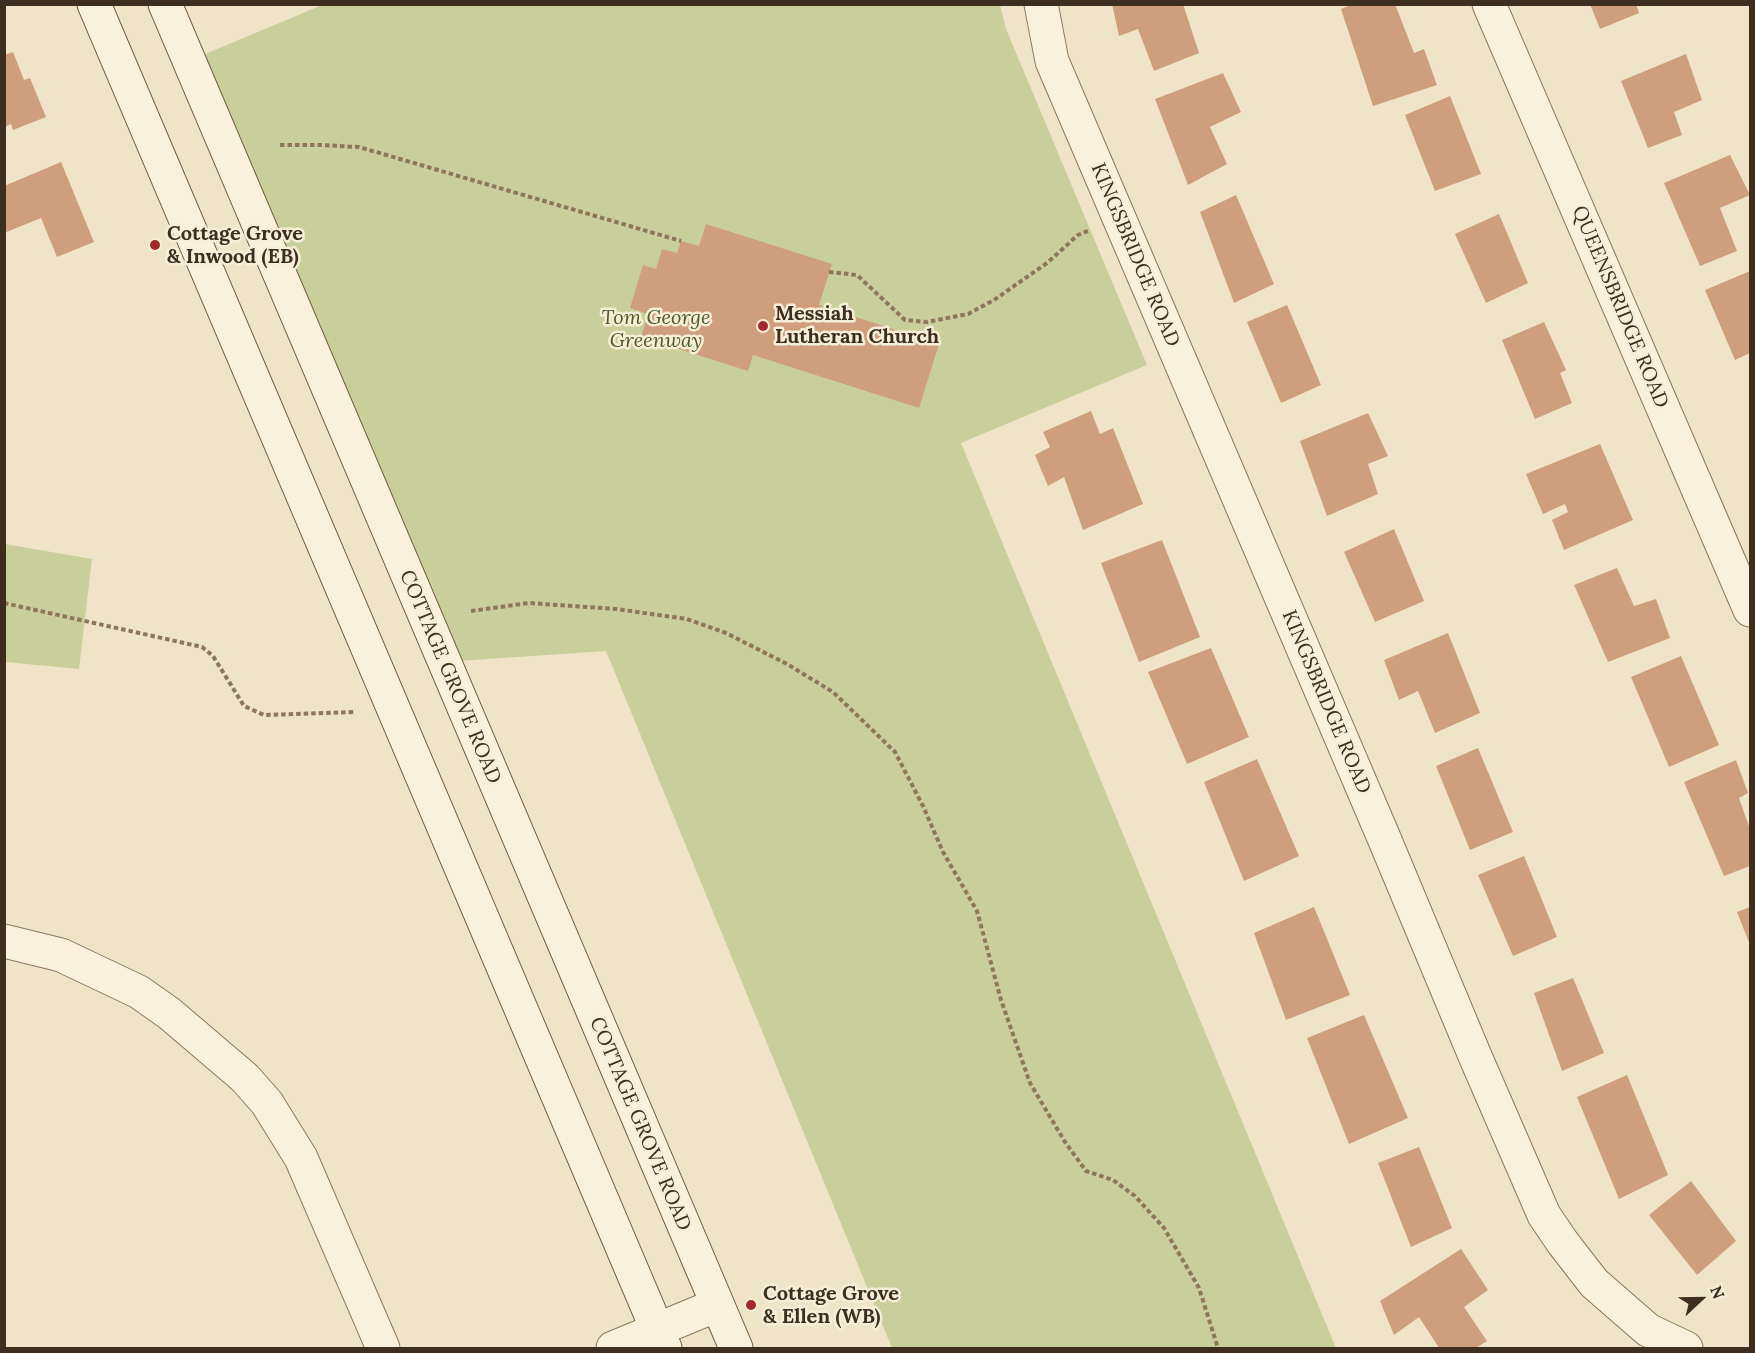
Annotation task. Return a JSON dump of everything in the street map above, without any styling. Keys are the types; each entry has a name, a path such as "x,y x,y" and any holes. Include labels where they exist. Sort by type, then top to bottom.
{"main road":[{"path":"94,4 661,1339"},
{"name":"COTTAGE GROVE ROAD","path":"165,4 736,1348"},
{"name":"KINGSBRIDGE ROAD","path":"1041,4 1052,61 1544,1215 1594,1283 1648,1330 1686,1348"},
{"name":"QUEENSBRIDGE ROAD","path":"1489,4 1750,610"},
{"path":"4,941 61,955 139,992 170,1014 245,1078 267,1103 301,1158 383,1348"},
{"path":"613,1348 661,1339 717,1305"}],"path":[{"path":"280,145 359,147 681,241"},
{"path":"829,272 857,275 905,320 927,322 968,314 994,300 1047,263 1078,235 1094,229"},
{"path":"4,603 202,648 213,656 244,706 264,715 355,712"},
{"path":"471,611 530,603 616,609 687,619 726,633 787,664 833,692 895,752 923,806 943,852 977,911 1001,1000 1030,1083 1065,1142 1086,1171 1113,1180 1135,1196 1164,1228 1199,1288 1218,1348"}],"green space":[{"name":"Tom George Greenway","path":"322,5 1000,5 1006,29 1147,365 961,443 1336,1348 892,1348 606,651 444,662 191,60"},
{"path":"5,544 92,559 79,669 5,662"}],"building":[{"path":"1112,4 1183,4 1199,53 1154,71 1138,29 1119,36"},
{"path":"1353,4 1395,4 1414,53 1424,49 1437,85 1373,106 1341,9"},
{"path":"1590,4 1636,4 1639,13 1600,29"},
{"path":"13,52 24,80 30,78 46,117 13,130 11,124 4,127 4,55"},
{"path":"1686,54 1702,100 1674,112 1682,135 1648,148 1621,81"},
{"path":"1223,73 1241,112 1210,127 1227,164 1188,185 1155,99"},
{"path":"1450,96 1481,174 1435,191 1405,115"},
{"path":"1730,155 1750,195 1720,208 1737,251 1700,266 1664,183"},
{"path":"61,162 94,242 57,257 41,218 4,233 4,186"},
{"path":"1236,195 1274,284 1234,303 1200,212"},
{"path":"1499,214 1528,283 1486,303 1455,234"},
{"name":"Messiah Lutheran Church","path":"706,224 832,264 819,305 939,344 919,408 753,355 748,371 641,337 648,314 630,308 643,265 656,269 662,249 677,253 681,241 699,246"},
{"path":"1750,271 1750,353 1735,360 1705,290"},
{"path":"1287,305 1321,385 1281,403 1247,322"},
{"path":"1544,322 1566,370 1560,373 1572,403 1535,419 1502,340"},
{"path":"1091,411 1100,434 1113,428 1143,504 1083,530 1064,477 1048,486 1035,455 1050,447 1043,432"},
{"path":"1368,413 1388,456 1368,464 1378,494 1327,516 1300,441"},
{"path":"1600,444 1633,520 1564,550 1552,520 1568,512 1565,504 1543,514 1526,474"},
{"path":"1394,529 1424,601 1375,622 1344,552"},
{"path":"1162,540 1200,637 1139,662 1101,563"},
{"path":"1617,568 1634,606 1656,599 1670,638 1608,662 1574,585"},
{"path":"1448,633 1480,713 1435,733 1418,691 1399,700 1384,660"},
{"path":"1211,648 1249,737 1187,764 1148,672"},
{"path":"1681,656 1719,745 1669,767 1631,677"},
{"path":"1478,748 1513,832 1470,850 1436,766"},
{"path":"1257,759 1299,856 1244,881 1204,782"},
{"path":"1736,760 1748,793 1739,798 1750,829 1750,866 1724,876 1684,782"},
{"path":"1524,856 1557,937 1513,956 1478,875"},
{"path":"1314,907 1350,995 1286,1020 1254,933"},
{"path":"1750,907 1750,945 1737,912"},
{"path":"1573,978 1604,1053 1562,1071 1534,993"},
{"path":"1364,1015 1408,1118 1349,1144 1307,1038"},
{"path":"1627,1075 1668,1175 1619,1199 1577,1097"},
{"path":"1419,1147 1452,1228 1411,1247 1378,1163"},
{"path":"1691,1181 1736,1241 1697,1275 1649,1215"},
{"path":"1461,1249 1488,1290 1464,1307 1487,1341 1476,1348 1439,1348 1419,1317 1394,1335 1380,1301"}],"place":[{"name":"Cottage Grove & Inwood (EB)","path":"155,245"},
{"name":"Messiah Lutheran Church","path":"763,326"},
{"name":"Cottage Grove & Ellen (WB)","path":"751,1305"}]}
